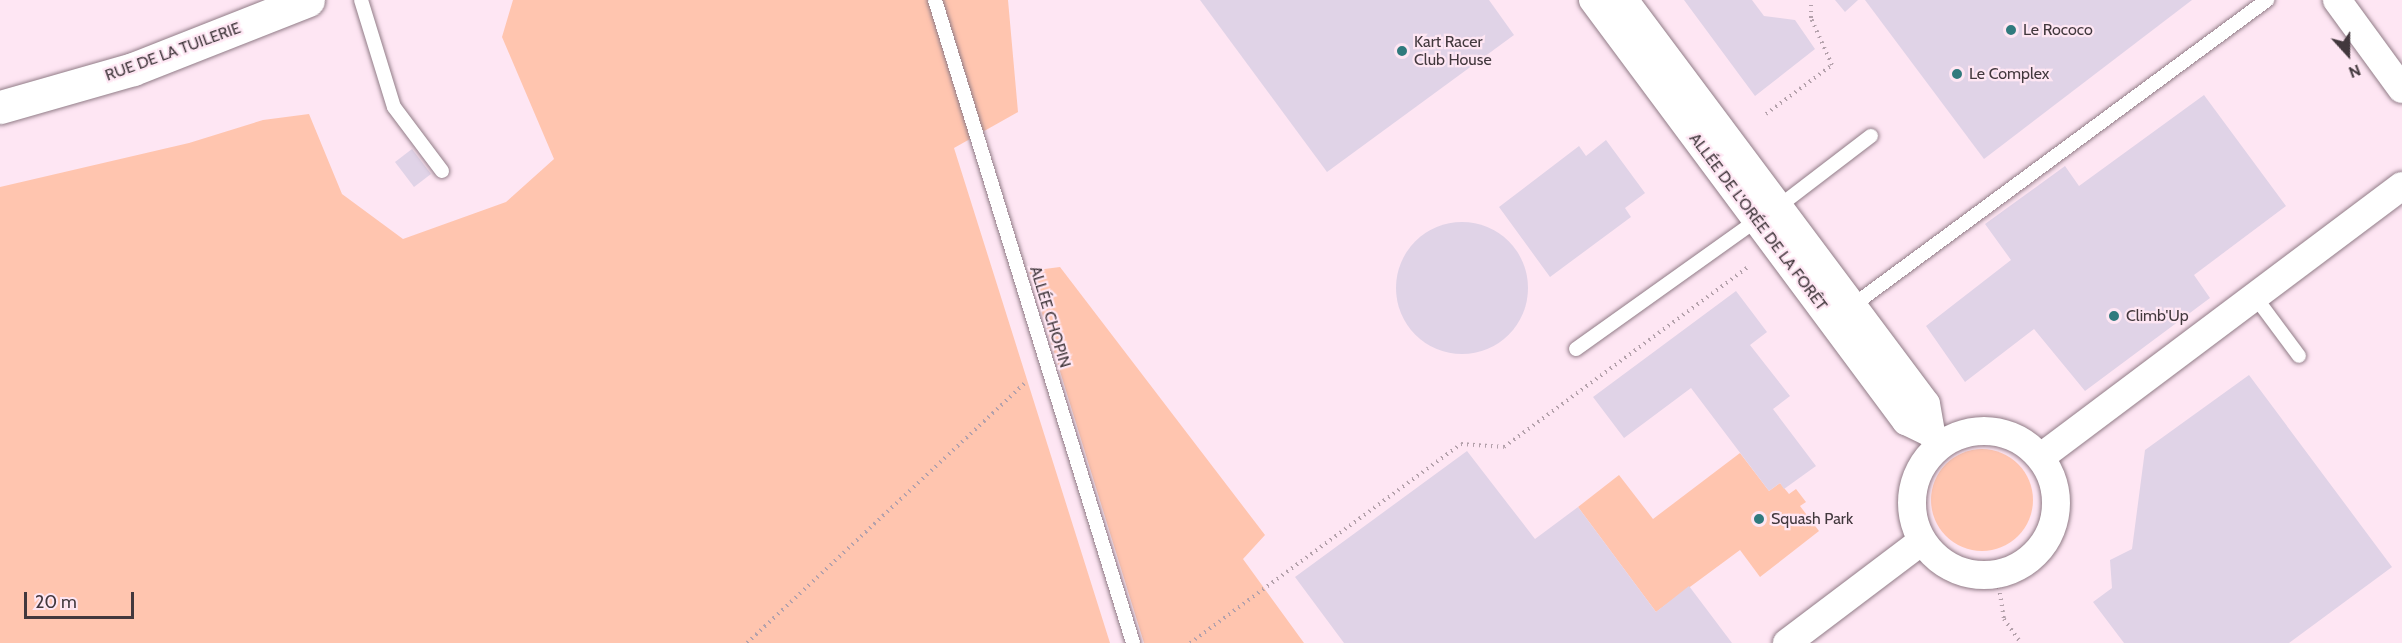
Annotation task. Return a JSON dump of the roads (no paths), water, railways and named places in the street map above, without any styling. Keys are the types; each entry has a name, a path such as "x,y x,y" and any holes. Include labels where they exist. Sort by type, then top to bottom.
{"street":[{"name":"RUE DE LA TUILERIE","path":"0,106 133,69 308,0"},
{"name":"ALLÉE DE L'ORÉE DE LA FORÊT","path":"1593,0 1767,214 1852,306 1926,404 1936,439"},
{"name":"ALLÉE DE L'ORÉE DE LA FORÊT","path":"1624,0 1906,421 1936,439"},
{"path":"2337,0 2402,89"},
{"path":"2041,457 2256,298 2402,186"},
{"path":"1984,431 2008,435 2041,457 2055,486 2057,510 2051,532 2038,552 2020,567 1998,575 1975,575 1954,570 1936,558 1922,541 1912,508 1912,491 1936,439 1984,431"},
{"path":"1787,643 1922,541"}],"lane":[{"path":"361,0 394,107 442,171"},
{"name":"ALLÉE CHOPIN","path":"935,0 1133,643"},
{"path":"1852,306 2267,0"},
{"path":"1576,349 1767,214 1871,136"},
{"path":"2256,298 2299,356"}],"place":[{"name":"Le Rococo","path":"2011,30"},
{"name":"Kart Racer Club House","path":"1402,51"},
{"name":"Le Complex","path":"1957,74"},
{"name":"Climb'Up","path":"2114,316"},
{"name":"Squash Park","path":"1759,519"}]}
